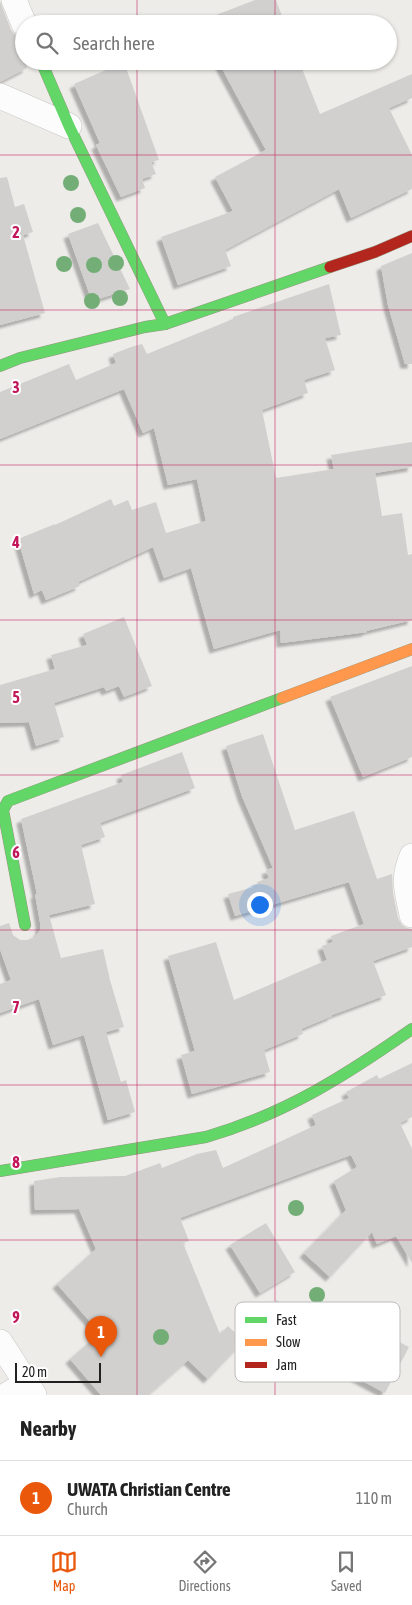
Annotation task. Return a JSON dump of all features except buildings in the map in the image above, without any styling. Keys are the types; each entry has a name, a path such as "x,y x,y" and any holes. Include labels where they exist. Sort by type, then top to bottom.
{"street":[{"path":"14,0 20,15"},
{"path":"45,70 69,126 165,324"},
{"path":"0,96 69,126"},
{"path":"0,366 30,356 145,327 165,324 375,252 412,236"},
{"path":"26,925 2,810 8,801 412,649"},
{"path":"412,856 406,869 405,881 412,915"},
{"path":"0,1171 206,1137 233,1130 312,1095 362,1065 412,1028"},
{"path":"0,1342 22,1391"}],"traffic: fast":[{"path":"45,70 69,126 165,324"},
{"path":"0,366 20,358 145,327 165,324 330,267"},
{"path":"25,925 3,810 8,801 282,698"},
{"path":"0,1171 206,1137 235,1128 314,1092 412,1029"}],"traffic: slow":[{"path":"282,698 412,649"}],"traffic: jam":[{"path":"330,267 375,252 412,236"}],"place":[{"name":"UWATA Christian Centre","path":"101,1357"}]}
